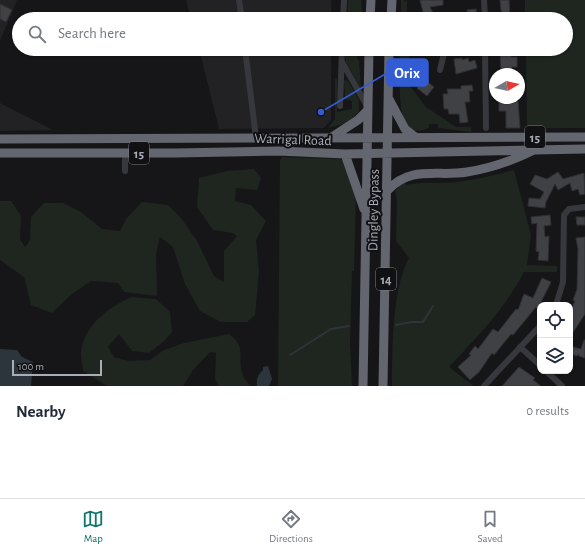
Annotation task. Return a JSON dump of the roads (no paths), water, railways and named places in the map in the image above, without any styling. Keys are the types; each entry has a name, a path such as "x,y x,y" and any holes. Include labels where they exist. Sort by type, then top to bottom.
{"highway":[{"path":"370,12 371,0"},
{"path":"391,12 392,0"},
{"name":"14","path":"367,154 369,56"},
{"name":"14","path":"388,154 389,56"},
{"path":"388,98 405,129 414,136"},
{"path":"332,137 358,120 368,109"},
{"name":"Warrigal Road","path":"0,138 256,138 367,136 585,137"},
{"path":"388,190 397,180 414,174 459,173 484,169 513,160 537,149"},
{"name":"Warrigal Road","path":"0,153 125,153 278,150 345,154 388,154 537,149 585,149"},
{"path":"345,154 366,214"},
{"name":"Dingley Bypass","path":"363,386 367,154"},
{"name":"Dingley Bypass","path":"383,386 388,154"}],"street":[{"path":"240,0 241,12"},
{"path":"343,12 344,0"},
{"path":"484,0 484,12"},
{"path":"247,56 256,138"},
{"path":"340,106 342,56"},
{"path":"440,70 443,56"},
{"path":"485,56 486,128"},
{"path":"342,61 368,109"},
{"path":"125,153 125,171"},
{"path":"557,302 564,282 564,215 569,209 585,207"},
{"path":"484,386 537,329"},
{"path":"520,347 537,362"},
{"path":"549,374 562,386"}],"waterway":[{"path":"396,325 411,322 423,322 433,306"},
{"path":"290,355 331,329 349,326"}],"place":[{"name":"Orix","path":"321,112"}]}
